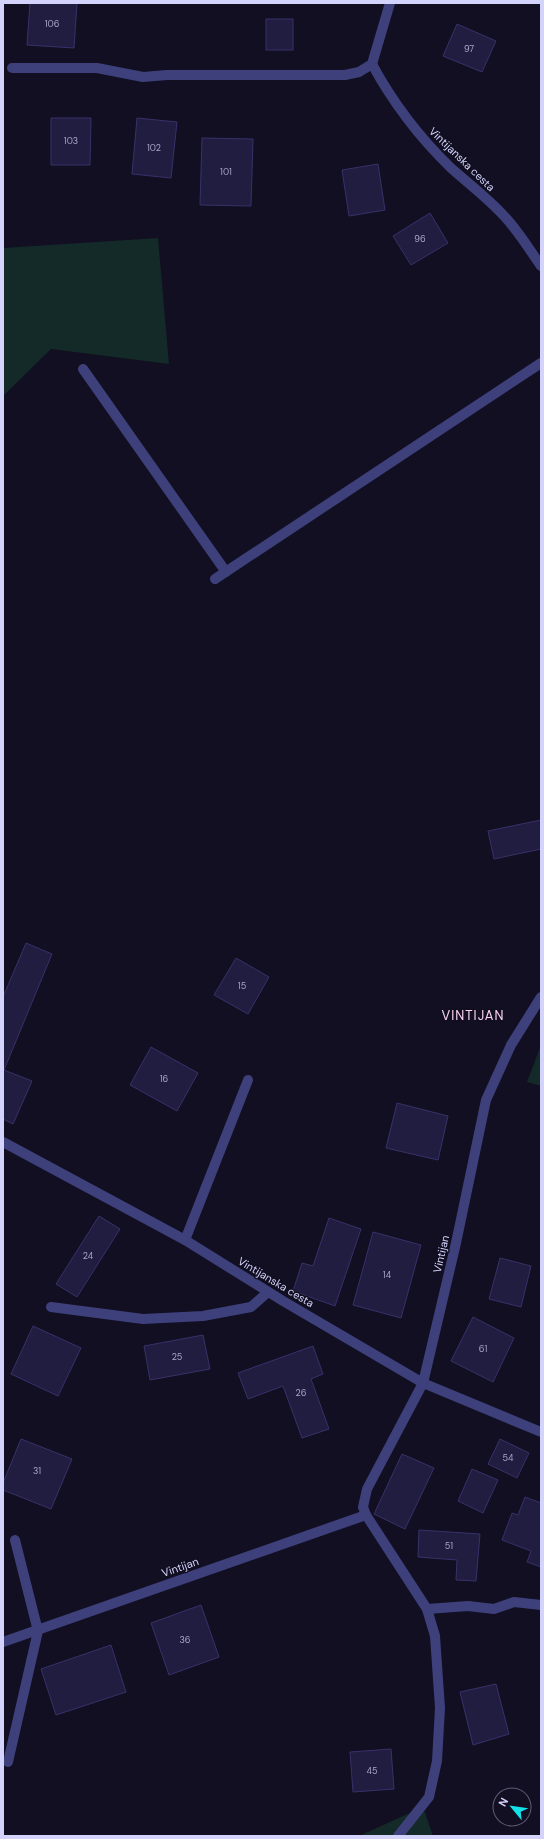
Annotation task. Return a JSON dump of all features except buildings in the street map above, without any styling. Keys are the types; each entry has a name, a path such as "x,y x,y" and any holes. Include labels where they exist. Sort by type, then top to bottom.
{"street":[{"path":"12,68 98,68 142,77 174,74 304,76 345,75 359,72 372,64 390,3"},
{"name":"Vintijanska cesta","path":"372,64 397,107 418,134 450,167 504,216 515,228 541,266"},
{"path":"215,580 541,363"},
{"path":"83,370 226,572"},
{"name":"Vintijan","path":"3,1642 366,1515 363,1507 367,1489 424,1383 456,1243 486,1100 511,1045 541,997"},
{"path":"185,1240 248,1080"},
{"name":"Vintijanska cesta","path":"3,1142 185,1240 268,1292 424,1383 541,1432"},
{"path":"51,1307 143,1319 204,1316 251,1307 268,1292"},
{"path":"366,1515 427,1609 435,1636 440,1700 437,1761 429,1796 398,1836"},
{"path":"8,1762 38,1631 14,1540"},
{"path":"427,1609 468,1606 494,1609 514,1602 541,1605"}],"green space":[{"path":"158,238 169,364 51,349 3,396 3,248"},
{"path":"541,1045 541,1086 527,1082"},
{"path":"423,1807 433,1836 359,1836"}],"district":[{"name":"VINTIJAN","path":"473,1015"}]}
